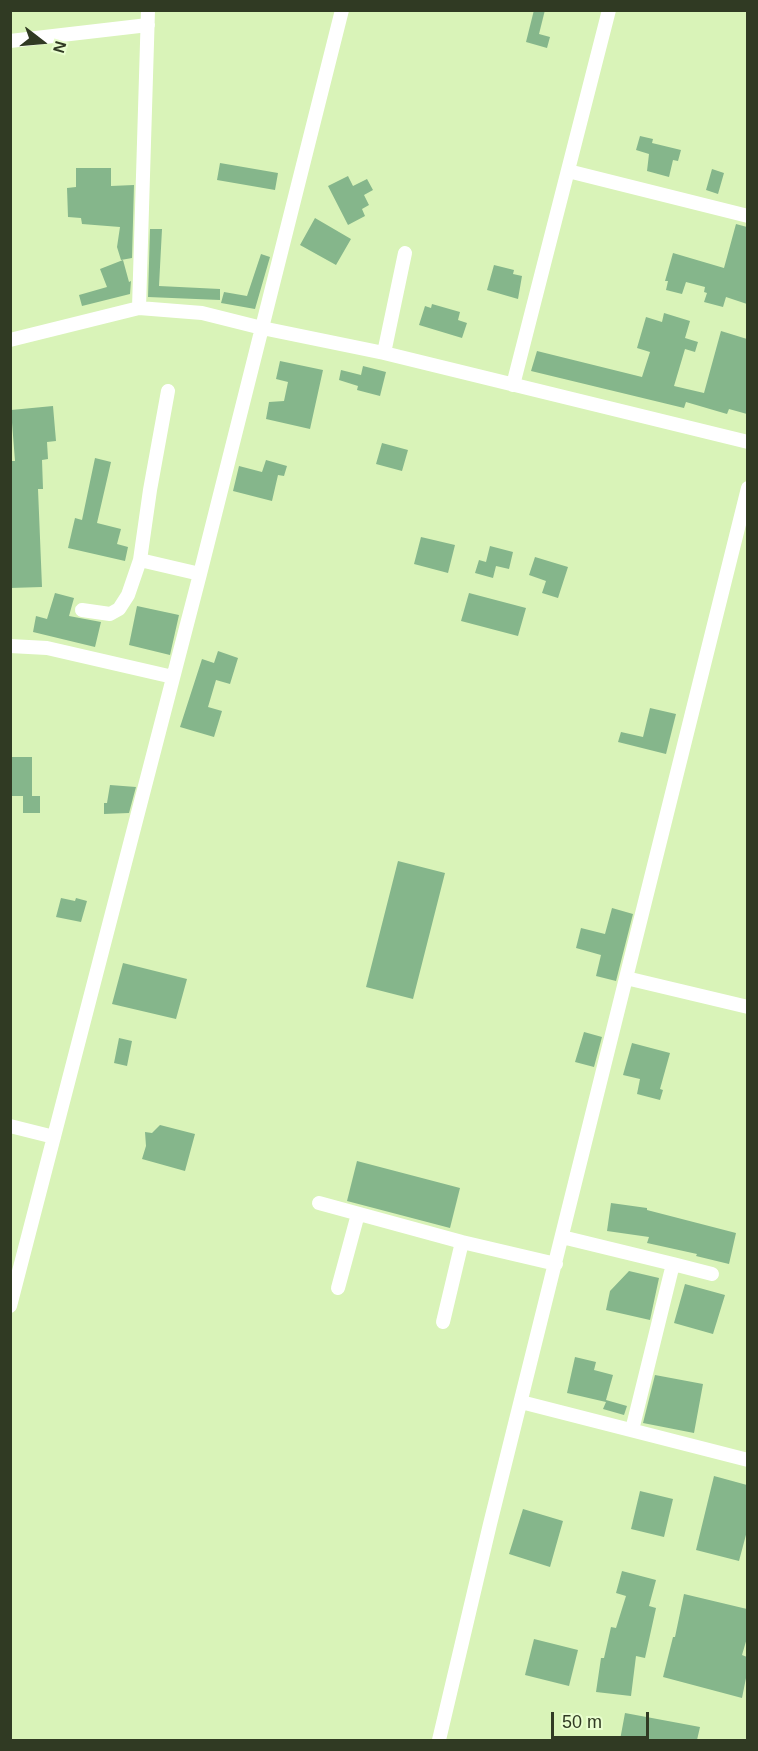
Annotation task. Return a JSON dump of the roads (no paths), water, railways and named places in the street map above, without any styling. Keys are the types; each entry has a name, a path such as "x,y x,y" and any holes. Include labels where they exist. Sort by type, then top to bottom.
{"street":[{"path":"139,308 148,10"},
{"path":"10,1306 200,574 342,10"},
{"path":"513,385 609,10"},
{"path":"10,41 148,25"},
{"path":"568,171 747,216"},
{"path":"384,353 405,254"},
{"path":"10,340 139,308 202,313 384,353 747,442"},
{"path":"82,610 110,614 119,609 128,595 140,560 168,391"},
{"path":"439,1740 747,488"},
{"path":"140,560 200,574"},
{"path":"10,646 47,648 173,677"},
{"path":"626,978 747,1007"},
{"path":"10,1126 54,1137"},
{"path":"319,1203 462,1242 556,1264"},
{"path":"338,1288 358,1214"},
{"path":"562,1237 712,1274"},
{"path":"443,1322 462,1242"},
{"path":"632,1430 673,1264"},
{"path":"521,1402 747,1460"}]}
